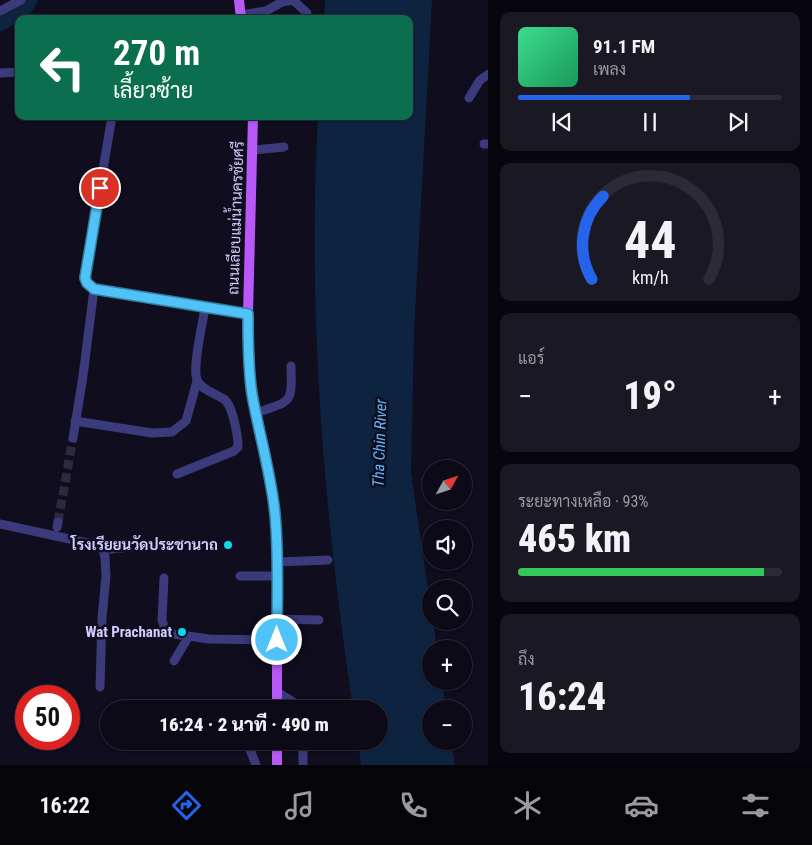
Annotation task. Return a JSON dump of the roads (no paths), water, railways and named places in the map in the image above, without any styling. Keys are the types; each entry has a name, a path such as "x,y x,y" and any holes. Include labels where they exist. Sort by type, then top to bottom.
{"main road":[{"path":"239,0 241,15"},
{"name":"ถนนเลียบแม่น้ำนครชัยศรี","path":"253,120 248,359 275,514 277,700"},
{"path":"277,750 277,765"}],"street":[{"path":"0,11 22,0"},
{"path":"249,15 266,11 282,2 294,0 307,13"},
{"path":"0,73 15,72"},
{"path":"469,98 480,80 488,74"},
{"path":"111,120 85,278 87,283 94,289 248,314"},
{"path":"253,150 284,147"},
{"path":"73,438 94,289"},
{"path":"75,421 152,433 172,432 186,421 197,381 196,368 205,307"},
{"path":"256,413 284,403 289,399 292,392 291,366"},
{"path":"178,474 234,452 238,447 231,408 225,400 197,381"},
{"path":"0,524 97,545 102,550 105,557 106,576 102,618 100,687"},
{"path":"102,550 157,544"},
{"path":"277,562 328,560"},
{"path":"240,576 277,576"},
{"path":"164,578 162,620 166,633 209,639 277,640"},
{"path":"277,619 319,620"},
{"path":"174,661 189,636"},
{"path":"277,692 290,700"},
{"path":"250,750 256,765"},
{"path":"303,750 303,765"}],"water":[{"name":"Tha Chin River","path":"325,0 432,0 414,333 411,473 422,548 422,570 425,570 427,580 422,580 422,630 434,630 436,640 422,640 422,690 443,690 445,700 422,700 422,750 452,750 455,765 361,765 359,750 388,750 388,700 352,700 334,562 320,413 317,339 315,190 318,120 413,120 413,15 324,15"}],"waterway":[{"path":"16,15 23,11 30,0"},
{"path":"0,24 15,16"}],"tunnel":[{"path":"58,522 73,438"}],"place":[{"name":"โรงเรียยนวัดประชานาถ","path":"228,545"},
{"name":"Wat Prachanat","path":"182,632"}]}
